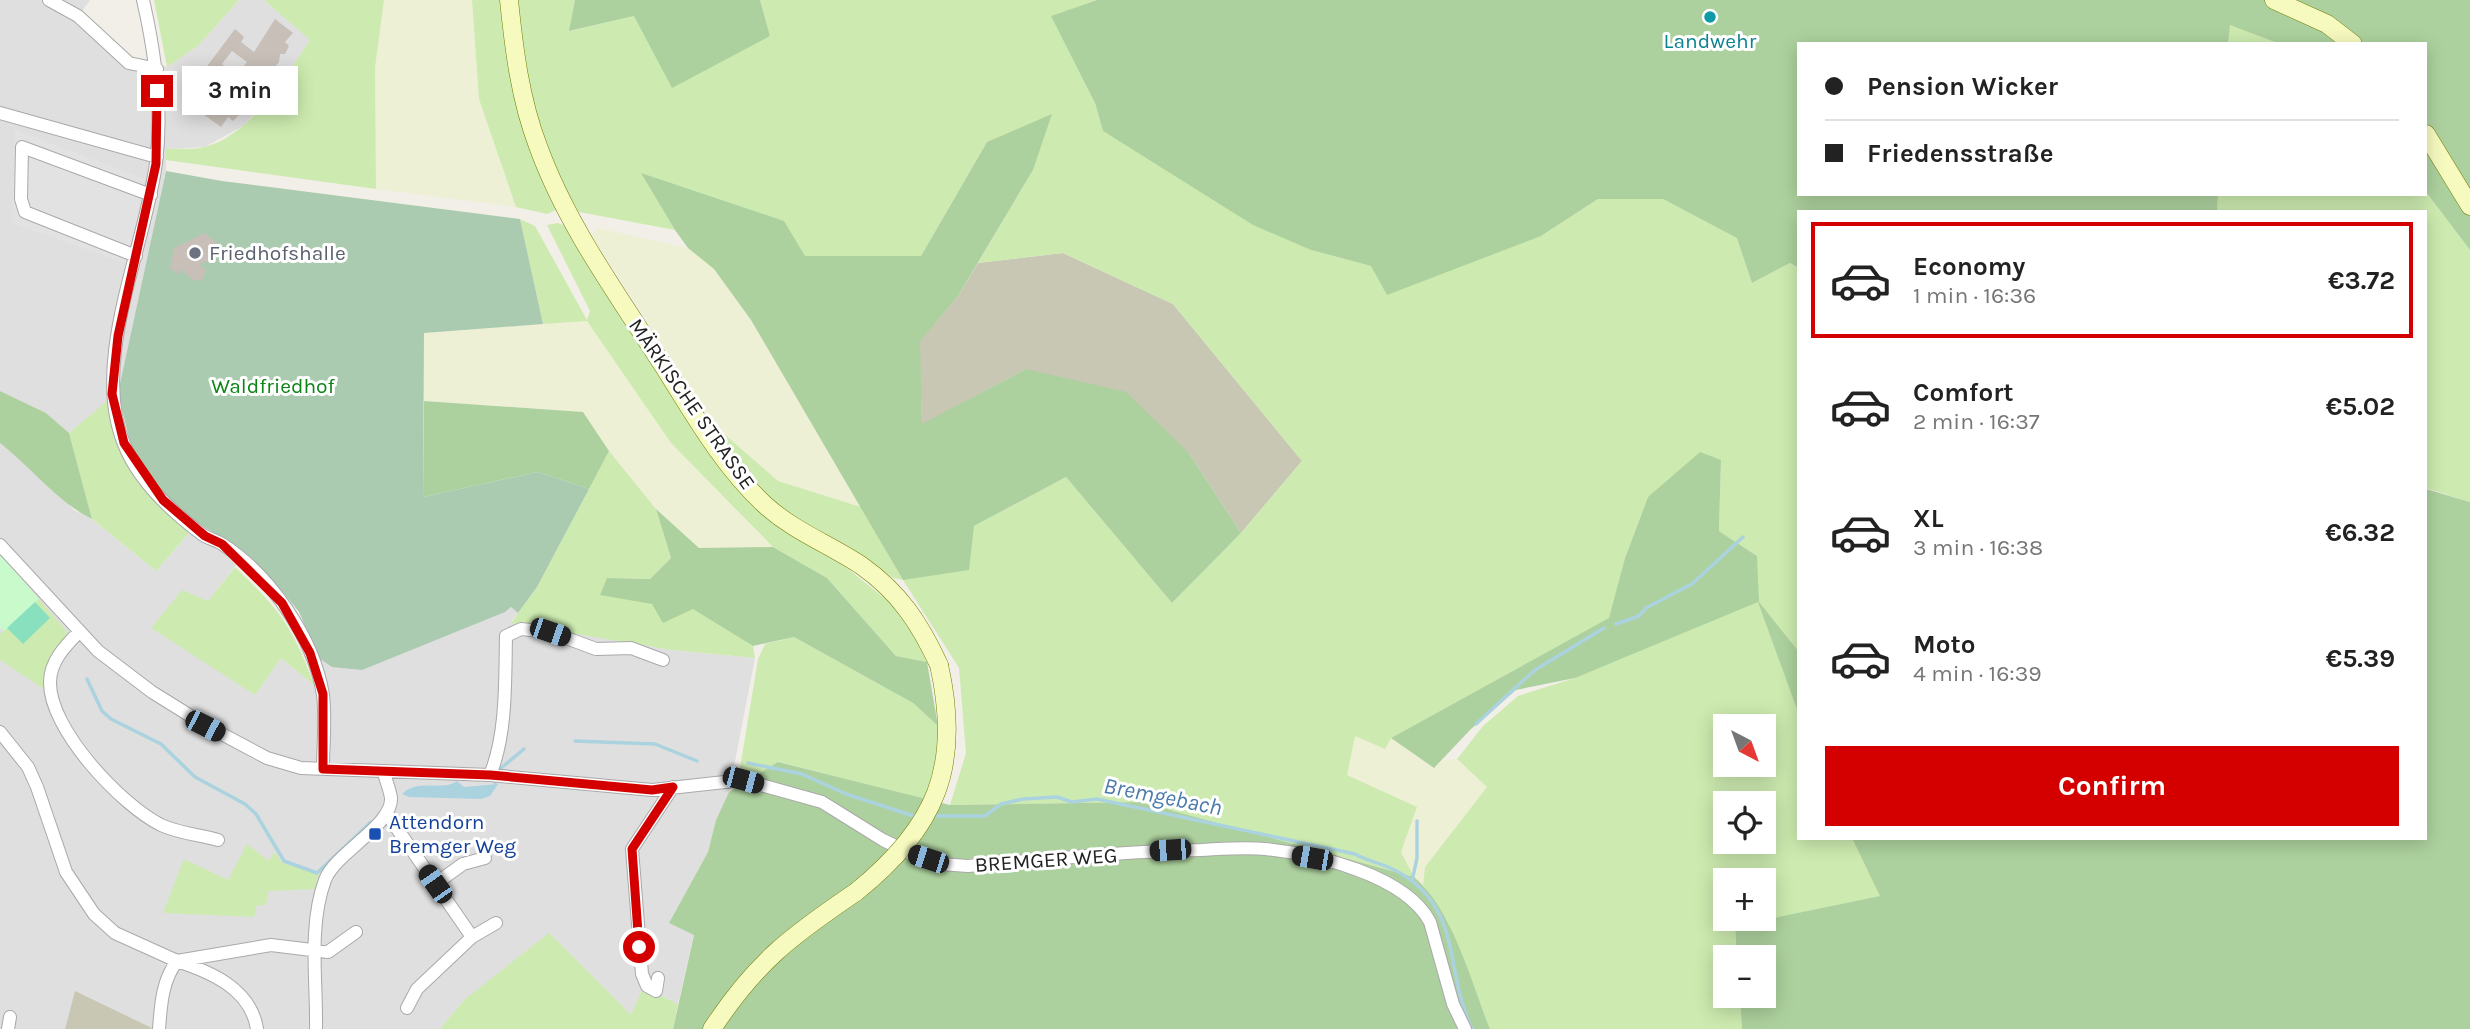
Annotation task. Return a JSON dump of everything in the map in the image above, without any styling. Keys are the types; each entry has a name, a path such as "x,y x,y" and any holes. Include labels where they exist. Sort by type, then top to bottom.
{"main road":[{"name":"MÄRKISCHE STRASSE","path":"509,0 522,92 552,182 571,221 672,380 743,483 784,521 862,566 888,587 919,622 939,665 948,706 948,733 939,785 927,814 909,842 892,863 856,892 791,936 754,972 712,1029"},
{"path":"2274,0 2327,24 2350,42"},
{"path":"2427,136 2470,206"}],"street":[{"path":"49,0 78,16 129,63 157,69"},
{"path":"143,0 157,69 157,157 151,195 118,336 112,394 124,443 163,500 205,536 222,544 282,603 310,653 323,694 323,769"},
{"path":"0,113 157,157"},
{"path":"136,256 25,212 21,199 22,147 151,195"},
{"name":"BREMGER WEG","path":"0,545 78,633 152,692 205,726 267,758 301,768 496,776 652,790 743,780 822,802 883,840 942,864 968,866 1170,850 1264,849 1312,858 1360,872 1409,895 1424,910 1430,922 1453,1004 1465,1029"},
{"path":"496,776 506,636 522,629 550,632 596,649 631,648 663,660"},
{"path":"78,633 60,652 49,680 57,713 74,746 120,794 161,825 218,840"},
{"path":"0,732 27,767 66,872 94,914 115,933 232,985 256,1021 257,1029"},
{"path":"316,1029 315,951 326,877 387,814 391,801 384,773"},
{"path":"658,978 656,991 647,986 642,974 632,849 673,787"},
{"path":"387,814 472,937"},
{"path":"435,884 463,864 485,858"},
{"path":"407,1008 417,989 472,937 496,923"},
{"path":"159,1029 162,990 177,961 271,945 328,952 356,932"}],"shaded area":[{"path":"0,0 90,0 75,21 123,66 145,59 167,67 199,45 239,0 264,0 311,40 277,88 243,126 205,147 166,149 166,171 118,393 69,433 46,413 0,391"},
{"path":"384,0 472,0 479,99 516,207 376,189 375,68"},
{"path":"15,130 146,179 127,264 12,223"},
{"path":"598,228 688,248 714,269 751,320 861,507 778,481 715,426 591,235"},
{"path":"1063,253 1173,304 1302,461 1241,533 1189,453 1026,369 922,425 919,341 958,296 978,263"},
{"path":"587,320 671,443 773,547 699,548 656,509 609,451 583,412 424,401 424,333"},
{"path":"0,443 27,464 74,510 92,519 156,571 198,523 243,556 208,601 255,695 281,658 313,684 319,658 511,607 518,613 511,622 672,650 755,658 729,792 716,820 708,852 669,923 694,934 678,1004 643,987 631,1016 464,1000 440,1029 154,1029 75,992 65,1029 0,1029"},
{"path":"1355,735 1391,738 1433,768 1444,760 1457,759 1487,787 1425,867 1423,885 1414,877 1401,852 1346,775"},
{"path":"75,991 154,1029 65,1029"}],"green space":[{"path":"154,0 239,0 199,45 167,67"},
{"path":"264,0 384,0 375,68 376,189 166,160 166,149 204,147 221,141 236,131 265,103 310,40"},
{"path":"472,0 503,0 511,81 535,159 556,210 547,214 516,207 479,99"},
{"path":"515,0 575,0 570,31 634,16 770,37 760,0 1097,0 1052,16 1095,103 1103,131 1311,250 1371,266 1541,236 1598,199 1663,199 1738,238 1752,283 1790,263 1797,267 1797,650 1760,605 1797,709 1797,840 1853,840 1881,896 1776,918 1776,868 1713,868 1713,931 1735,931 1736,945 1713,945 1713,1008 1741,1008 1742,1029 1490,1029 1447,920 1423,885 1425,867 1487,787 1457,759 1483,726 1518,696 1575,678 1757,556 1719,531 1721,461 1648,497 1625,558 1610,618 1391,738 1385,749 1355,736 1347,775 1417,807 1401,852 1414,877 1141,802 950,805 966,753 959,668 903,580 974,526 1066,477 1172,603 1241,533 1302,461 1173,304 1063,253 978,263 1033,170 987,142 921,256 805,256 642,173 675,230 579,212 561,184 528,92"},
{"path":"575,0 760,0 770,36 672,88 634,16 569,31"},
{"path":"1097,0 2470,0 2470,250 2427,193 2427,42 2275,42 2230,25 2228,42 1797,42 1797,196 2218,196 2217,210 1797,210 1797,267 1790,263 1752,283 1737,238 1663,199 1598,199 1541,236 1387,295 1371,266 1311,250 1253,225 1103,131 1095,103 1051,16"},
{"path":"2229,24 2275,42 2228,42"},
{"path":"1052,114 1033,170 958,296 920,341 922,424 1026,369 1126,392 1189,453 1241,533 1172,603 1066,477 974,526 969,570 903,580 751,320 714,269 688,248 641,173 784,221 805,256 921,256 987,142"},
{"name":"Waldfriedhof","path":"166,171 222,181 520,219 543,324 424,333 423,497 538,472 589,489 537,587 518,613 511,607 505,612 362,670 332,667 319,658 299,612 281,590 220,537 177,510 132,450 118,393"},
{"path":"2427,193 2470,250 2470,502 2427,488 2427,210 2217,210 2218,196 2427,196"},
{"path":"520,219 535,226 587,320 590,311 547,225 558,223 568,227 725,471 892,604 913,634 927,662 896,656 827,578 773,547 671,443 587,321 543,324"},
{"path":"0,391 46,413 69,433 92,519 56,494 0,443"},
{"path":"107,401 124,458 152,498 189,533 156,571 92,519 69,433"},
{"path":"424,401 583,412 609,451 589,489 538,472 423,497"},
{"path":"715,426 778,481 861,507 903,580 893,578 851,548 779,508 754,486"},
{"path":"609,451 656,509 671,558 650,579 607,578 693,608 753,646 755,658 672,650 511,623 537,587"},
{"path":"1700,452 1721,460 1719,531 1757,556 1759,602 1797,650 1797,709 1758,602 1575,678 1516,690 1471,729 1434,768 1391,738 1609,618 1625,558 1648,497"},
{"path":"2427,489 2470,502 2470,1029 1742,1029 1741,1008 1776,1008 1776,945 1736,945 1735,931 1776,931 1776,918 1880,896 1853,840 2427,840"},
{"path":"656,509 699,548 773,547 827,578 896,656 927,662 938,726 913,703 794,637 753,646 693,609 663,623 652,604 600,595 607,578 650,579 671,558"},
{"path":"0,554 39,599 4,631 0,628"},
{"path":"235,567 283,620 299,648 314,685 281,658 255,695 151,628 182,590 208,601"},
{"path":"39,599 67,632 46,676 44,689 0,660 0,634 7,628 23,643 49,617 35,602"},
{"path":"35,602 50,618 23,644 7,628"},
{"path":"794,637 913,703 938,726 936,762 924,799 779,762 753,777 740,768 758,659 765,644"},
{"path":"778,762 950,805 1141,802 1414,877 1428,891 1450,927 1490,1029 673,1029 694,935 669,923 708,852 716,820 729,792"},
{"path":"247,844 269,861 274,852 283,863 319,874 315,889 268,891 266,905 257,905 254,917 163,913 184,859 228,880"},
{"path":"549,933 631,1015 643,987 678,1004 673,1029 440,1029 464,1000"}],"water":[{"path":"457,781 464,787 498,784 490,796 481,799 409,797 402,794 415,787 451,784"}],"building":[{"path":"275,19 293,33 285,42 289,46 285,54 280,54 279,62 267,78 260,72 250,85 258,90 244,104 246,107 238,110 240,114 233,121 228,117 221,127 203,114 229,85 216,75 212,80 202,73 235,29 244,37 241,42 254,52","holes":["232,51 247,62 236,76 222,64"]},
{"name":"Friedhofshalle","path":"205,233 219,245 216,258 199,264 206,270 203,279 194,281 180,269 179,275 170,268 174,248"}],"waterway":[{"path":"1616,624 1639,616 1646,608 1692,584 1743,537"},
{"path":"1476,724 1535,670 1604,628"},
{"name":"Bremgebach","path":"87,679 102,711 111,719 161,744 195,777 245,804 256,814 284,861 317,873 371,822"},
{"name":"Bremgebach","path":"575,741 655,744 697,761"},
{"name":"Bremgebach","path":"495,783 500,769 524,749"},
{"name":"Bremgebach","path":"748,763 802,774 846,794 917,817"},
{"name":"Bremgebach","path":"932,816 985,816 1001,804 1023,799 1057,797 1072,802 1097,799 1355,854 1389,867 1420,888 1434,905 1443,923 1463,1007 1472,1029"},
{"path":"1412,881 1417,858 1417,821"}],"place":[{"name":"Landwehr","path":"1710,17"},
{"name":"Friedhofshalle","path":"195,253"},
{"name":"Attendorn Bremger Weg","path":"375,834"}],"route":[{"path":"157,91 156,164 118,336 112,394 124,443 141,473 163,500 205,536 222,544 253,571 282,603 310,653 323,694 323,769 490,775 652,790 673,787 663,805 646,823 632,849 639,947"}]}
